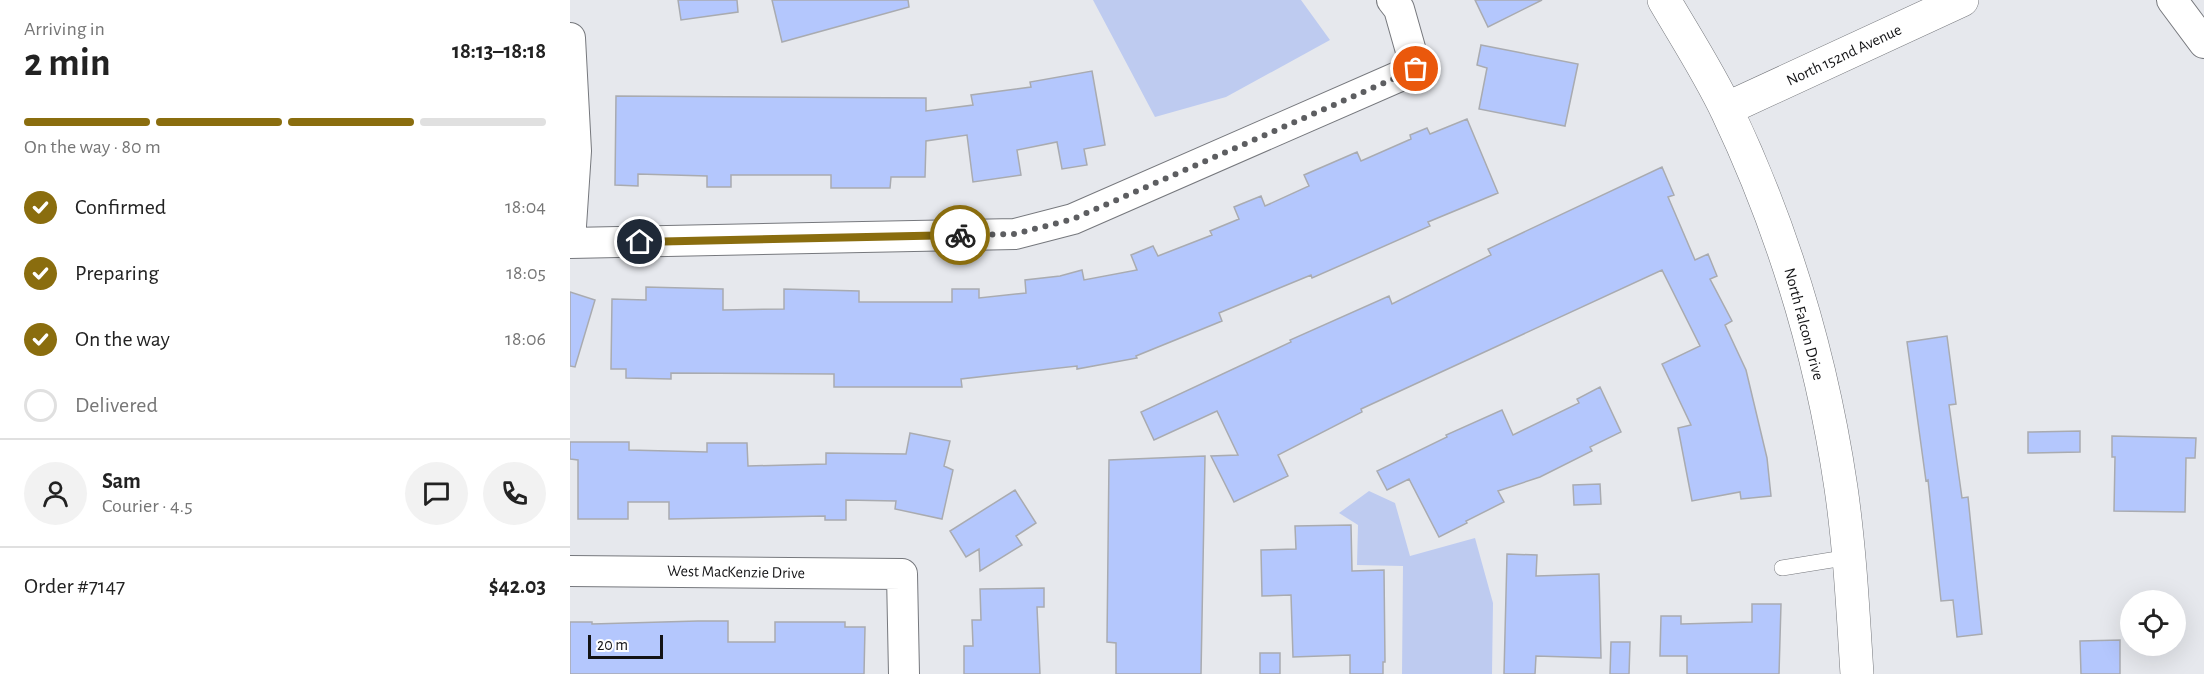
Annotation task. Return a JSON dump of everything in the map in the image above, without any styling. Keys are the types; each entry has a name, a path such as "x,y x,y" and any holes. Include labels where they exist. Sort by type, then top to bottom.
{"street":[{"path":"570,38 576,151 570,242 1015,234 1073,219 1416,69 1399,9 1392,0"},
{"name":"North Falcon Drive","path":"1664,0 1726,109 1763,194 1804,320 1825,402 1841,487 1850,557 1857,674"},
{"name":"North 152nd Avenue","path":"1726,109 1962,0"},
{"path":"2172,0 2204,43"},
{"name":"West MacKenzie Drive","path":"570,571 902,574 904,674"}],"lane":[{"path":"1782,568 1850,557"}],"shaded area":[{"path":"1093,0 1301,0 1330,40 1226,97 1155,117"},
{"path":"1369,491 1395,503 1410,556 1475,538 1493,603 1492,674 1402,674 1403,566 1357,565 1358,525 1339,513"}],"building":[{"path":"678,0 737,0 738,12 681,20"},
{"path":"772,0 908,0 909,7 782,42"},
{"path":"1475,0 1542,0 1488,27"},
{"path":"1481,45 1578,64 1565,126 1479,109 1487,68 1477,65"},
{"path":"1092,71 1105,145 1084,149 1087,165 1062,169 1057,142 1017,150 1021,175 973,182 967,135 926,141 925,177 891,177 890,188 831,188 831,175 731,175 731,187 707,187 707,176 638,174 638,186 615,185 616,96 926,98 926,111 973,105 971,95 1031,87 1030,82"},
{"path":"1467,119 1498,193 1428,222 1430,226 1312,278 1311,275 1219,313 1222,321 1136,356 1137,358 1077,369 1077,366 961,379 962,387 834,387 834,374 671,373 671,379 626,378 626,369 611,369 612,299 646,300 646,287 723,289 723,310 784,309 784,289 859,291 859,302 952,302 952,289 979,289 979,298 1026,293 1025,280 1060,276 1082,270 1084,280 1137,270 1131,255 1153,246 1158,256 1212,235 1210,231 1239,219 1234,207 1261,196 1265,206 1309,186 1304,175 1357,152 1361,161 1411,139 1410,135 1427,128 1430,134"},
{"path":"1662,167 1674,195 1668,197 1695,260 1708,254 1717,276 1710,279 1732,321 1725,325 1746,370 1767,458 1771,496 1741,499 1740,492 1692,501 1678,428 1691,425 1662,364 1700,346 1662,270 1361,409 1362,412 1278,455 1288,476 1234,502 1211,456 1238,455 1217,411 1154,440 1141,412 1291,342 1290,340 1389,296 1392,304 1491,255 1488,249"},
{"path":"570,292 595,300 575,367 570,366"},
{"path":"1947,336 1956,404 1949,405 1962,498 1968,497 1982,634 1957,637 1953,600 1941,601 1928,480 1926,481 1907,342"},
{"path":"1600,387 1621,432 1590,447 1592,451 1540,477 1498,491 1504,502 1439,537 1409,479 1387,490 1377,471 1447,437 1446,435 1502,410 1513,435 1579,403 1577,399"},
{"path":"2080,431 2080,452 2028,453 2028,432"},
{"path":"910,433 950,441 944,466 953,470 942,519 895,509 896,501 846,500 846,520 825,520 825,516 669,519 669,502 628,502 628,519 578,519 578,460 570,459 570,442 629,442 629,450 707,452 707,443 747,443 748,466 826,464 826,453 906,454"},
{"path":"2112,436 2196,438 2195,458 2186,458 2185,512 2114,511 2115,457 2112,457"},
{"path":"1205,456 1201,674 1116,674 1116,643 1107,642 1109,460"},
{"path":"1600,484 1601,504 1574,505 1573,485"},
{"path":"1015,490 1036,523 1016,536 1022,545 980,571 979,549 966,557 950,531"},
{"path":"1351,525 1352,571 1384,570 1385,662 1383,662 1383,674 1350,674 1350,655 1293,657 1291,595 1262,596 1261,550 1296,549 1295,526"},
{"path":"1507,554 1537,555 1536,576 1599,574 1601,658 1536,656 1535,674 1504,674"},
{"path":"1044,588 1044,607 1037,607 1040,674 964,674 964,646 973,646 972,620 981,620 980,589"},
{"path":"1752,604 1781,604 1779,674 1687,674 1687,656 1660,656 1661,616 1681,616 1681,624 1752,622"},
{"path":"728,621 728,642 775,642 775,622 845,622 845,627 865,627 864,674 570,674 570,622 592,622 592,624"},
{"path":"2120,640 2120,674 2081,674 2080,641"},
{"path":"1611,642 1630,642 1629,674 1610,674"},
{"path":"1260,653 1280,653 1280,674 1260,674"}],"way so far":[{"path":"960,235 1015,234 1073,219 1416,69"}],"route":[{"path":"640,242 960,235"}]}
